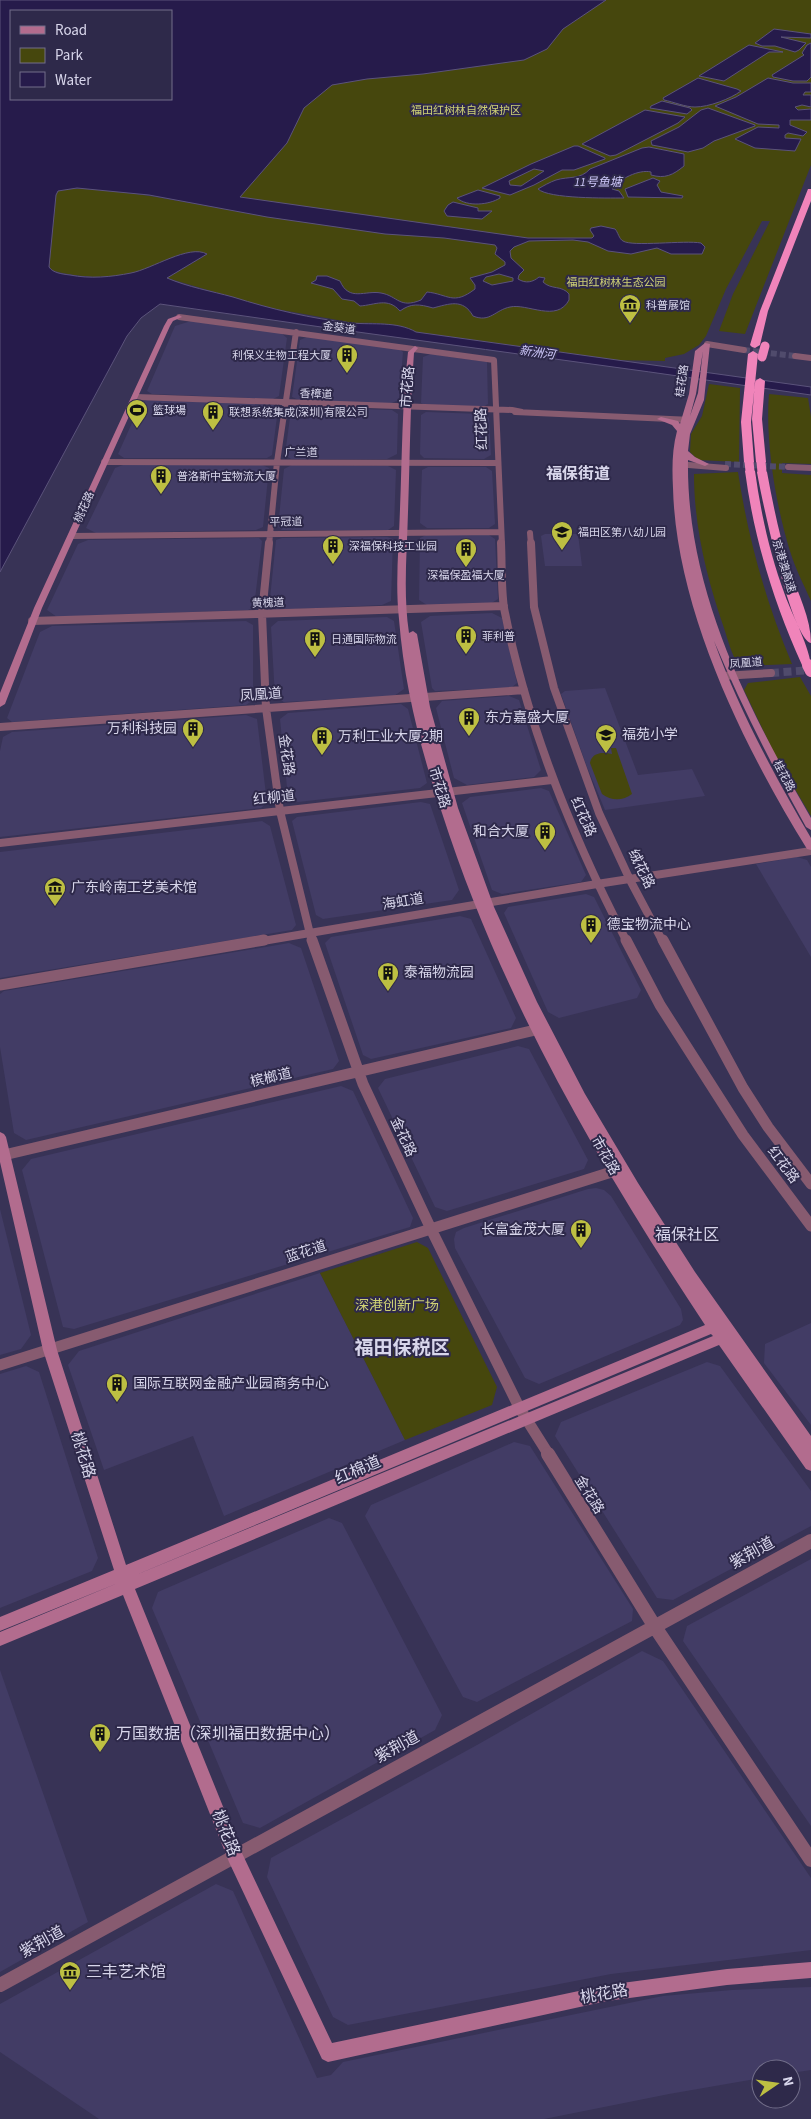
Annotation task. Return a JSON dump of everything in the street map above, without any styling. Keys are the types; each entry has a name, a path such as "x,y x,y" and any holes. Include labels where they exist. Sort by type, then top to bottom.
{"highway":[{"path":"753,395 764,311 811,191"},
{"path":"759,350 811,216"},
{"name":"京港澳高速","path":"753,395 746,422 749,466 758,524 786,614 810,668"},
{"name":"京港澳高速","path":"753,395 761,467 775,540 787,578 811,640"}],"main road":[{"name":"桃花路","path":"0,704 32,621 104,462 136,397 168,322 179,317"},
{"name":"桂花路","path":"708,344 701,361 697,389 700,399 680,430 682,538 698,605 723,676 761,758 811,849"},
{"name":"市花路","path":"415,348 411,352 409,408 406,610 419,698 444,792 483,903 540,1029 617,1170 721,1331 811,1465"},
{"path":"662,419 675,423 680,430"},
{"name":"桂花路","path":"688,420 682,467 688,522 709,610 733,675 776,766 811,827"},
{"path":"684,452 692,459 705,465"},
{"path":"682,467 692,470 705,465"},
{"name":"桃花路","path":"0,1137 50,1350 124,1580 235,1856 328,2053 608,1993 727,1977 811,1970"},
{"name":"市花路","path":"721,1331 811,1447"},
{"name":"红棉道","path":"0,1639 124,1580 721,1331"},
{"name":"红棉道","path":"0,1624 124,1580"}],"street":[{"name":"金葵道","path":"179,317 488,358 495,362"},
{"name":"金花路","path":"296,332 277,462 262,614 266,708 280,811 309,932 358,1072 431,1229 523,1414 655,1627 811,1860"},
{"path":"708,344 744,350"},
{"path":"795,356 811,358"},
{"name":"红花路","path":"495,362 495,410 504,606 524,690 552,780 597,884 660,1005 743,1135 811,1226"},
{"name":"香樟道","path":"136,397 495,410 688,420"},
{"name":"广兰道","path":"104,462 497,463"},
{"path":"682,467 726,466"},
{"path":"788,468 811,469"},
{"name":"平冠道","path":"71,536 501,532"},
{"name":"绒花路","path":"530,532 534,607 554,688 587,784 630,880 743,1088 768,1126 811,1184"},
{"name":"黄槐道","path":"32,621 504,606"},
{"name":"凤凰道","path":"723,676 771,673"},
{"name":"凤凰道","path":"0,727 524,690"},
{"name":"红柳道","path":"0,843 552,780"},
{"name":"海虹道","path":"0,985 811,849"},
{"name":"槟榔道","path":"4,1155 540,1029"},
{"name":"蓝花道","path":"0,1366 617,1170"},
{"name":"紫荆道","path":"0,1985 811,1541"}],"shaded area":[{"path":"191,321 281,333 287,338 279,396 273,399 152,394 147,391 175,326"},
{"path":"307,337 399,349 403,352 399,400 389,404 299,400 292,397 300,340"},
{"path":"431,354 487,362 488,404 481,408 427,406 421,403 423,357"},
{"path":"147,400 273,405 278,409 272,455 267,458 124,458 118,454 141,403"},
{"path":"298,407 392,410 398,414 397,454 387,459 291,459 285,455 291,410"},
{"path":"426,412 482,414 489,418 491,455 484,459 424,458 420,454 421,415"},
{"path":"123,465 262,465 269,468 263,527 256,530 96,533 86,528 115,468"},
{"path":"292,465 388,466 396,470 394,526 388,530 282,530 278,527 284,469"},
{"path":"428,467 486,467 492,471 495,524 489,528 427,528 420,523 422,470"},
{"name":"福田区第八幼儿园","path":"545,534 578,534 582,566 545,566 541,536"},
{"path":"426,535 489,535 495,539 498,599 490,604 427,605 419,600 420,538"},
{"path":"387,537 393,539 391,601 382,605 274,610 269,608 276,540 282,538"},
{"path":"259,538 262,541 254,607 248,610 57,617 47,610 78,544 88,540"},
{"path":"492,613 502,618 517,683 511,688 435,691 432,688 421,622 430,616"},
{"path":"387,617 394,621 404,689 394,696 284,702 275,697 271,627 278,621"},
{"path":"246,621 253,625 253,700 246,705 12,722 7,718 40,632 52,626"},
{"name":"福苑小学","path":"605,688 638,775 692,769 705,796 605,810 587,767 561,694 565,691"},
{"path":"509,696 519,700 541,770 534,777 467,785 454,778 436,708 442,701"},
{"path":"401,704 408,709 427,783 420,788 298,802 288,797 280,719 288,713"},
{"path":"246,715 257,719 267,803 261,808 0,837 0,751 3,737 12,732"},
{"path":"541,788 549,791 586,875 581,882 502,894 492,890 462,803 470,797"},
{"path":"421,802 430,804 459,890 452,900 323,919 316,915 292,821 297,817"},
{"path":"262,821 270,826 296,925 292,930 0,978 0,852"},
{"path":"797,857 807,860 811,867 811,957 756,864"},
{"path":"586,894 594,897 641,990 637,998 559,1018 548,1012 504,913 508,907"},
{"path":"460,916 471,919 516,1018 511,1028 371,1059 363,1055 325,943 331,937"},
{"path":"289,943 301,948 339,1061 333,1069 26,1140 14,1133 0,1047 0,994 4,991"},
{"path":"518,1046 529,1049 588,1160 584,1169 447,1211 435,1207 378,1088 385,1079"},
{"path":"341,1086 353,1091 413,1218 410,1227 74,1329 63,1327 22,1170 31,1159"},
{"name":"长富金茂大厦","path":"596,1188 604,1190 611,1196 681,1309 683,1320 680,1325 539,1384 525,1378 455,1248 454,1239 456,1232"},
{"path":"0,1209 31,1335 21,1349 0,1355"},
{"path":"320,1273 405,1440 224,1516 193,1436 104,1470 68,1365 79,1351"},
{"path":"811,1323 811,1425 764,1363 765,1344"},
{"path":"707,1362 720,1366 811,1491 811,1526 673,1600 657,1598 555,1436 561,1422"},
{"path":"26,1366 39,1372 98,1558 92,1571 0,1608 0,1374"},
{"path":"514,1442 530,1446 633,1609 632,1621 477,1702 463,1697 365,1516 371,1505"},
{"path":"329,1518 342,1523 442,1715 435,1730 260,1828 243,1823 152,1608 158,1592"},
{"path":"811,1559 811,1826 683,1641 687,1626"},
{"path":"642,1651 663,1661 811,1878 811,1950 611,1974 348,2025 333,2017 267,1877 271,1858 477,1745"},
{"path":"0,1670 88,1922 0,1972"},
{"path":"216,1884 233,1891 317,2078 331,2075 343,2062 663,1996 732,1990 811,1987 811,2070 801,2072 801,2059 751,2059 751,2080 544,2119 99,2119 0,2052 0,2004"}],"green space":[{"name":"福田红树林自然保护区","path":"277,0 811,0 811,165 745,334 719,331 733,294 770,221 762,221 726,289 706,336 699,345 684,354 665,358 665,361 613,360 416,332 385,324 354,323 265,307 167,278 203,257 180,254 151,269 117,276 83,276 51,270 48,262 56,191 79,189 118,192 290,219 296,206 240,198 172,98"},
{"path":"709,384 740,388 739,462 698,460 690,452 691,434 702,416"},
{"path":"769,394 808,398 811,417 811,464 782,463 782,473 811,475 811,601 792,557 780,514 770,452"},
{"path":"738,472 747,522 759,570 792,664 748,666 738,664 733,655 712,591 696,514 694,474"},
{"path":"800,677 811,696 811,816 775,755 744,690 748,683"},
{"path":"611,748 616,748 632,794 621,799 609,798 602,794 590,763 595,755 602,753 612,754"},
{"name":"深港创新广场","path":"417,1242 428,1248 497,1387 492,1405 405,1440 320,1273"}],"water":[{"name":"新洲河","path":"0,0 606,0 563,29 547,49 524,60 332,85 304,108 287,143 240,197 528,238 592,238 594,236 590,230 591,228 601,226 615,229 622,240 628,243 701,243 705,247 702,254 671,254 657,248 631,254 608,251 588,242 573,240 529,241 514,247 510,251 511,258 524,270 518,279 527,282 539,277 545,278 543,282 549,286 563,289 569,294 569,300 564,307 557,310 541,311 517,306 484,318 473,316 465,307 455,304 433,308 412,305 400,311 391,304 386,303 360,306 354,301 342,299 333,289 311,283 316,280 317,276 327,276 340,281 348,291 353,293 381,293 403,303 421,300 427,292 456,298 475,289 475,285 470,278 492,272 505,265 505,262 495,254 497,248 495,245 444,238 385,234 267,217 149,195 77,188 58,191 56,195 49,267 55,272 64,274 85,277 108,276 140,271 170,258 190,252 199,252 207,254 167,278 262,306 322,319 401,326 416,332 811,387 811,395 160,304 141,318 127,336 0,572","holes":["499,274 513,278 513,281 492,285 483,281 486,277"]},
{"path":"774,29 811,34 811,38 781,37 806,43 795,52 755,43"},
{"path":"811,43 811,77 807,81 793,81 773,77 772,75 804,55 802,53 807,45"},
{"path":"749,45 783,52 769,52 724,81 699,76"},
{"path":"698,78 741,91 719,102 701,107 687,106 664,100 663,98"},
{"path":"768,78 793,83 811,83 811,92 805,92 803,95 811,95 811,107 802,105 795,107 798,110 811,109 811,120 790,120 790,125 807,132 803,136 788,133 785,135 785,138 801,139 795,151 755,148 735,139 758,127 779,128 779,125 758,124 715,106 736,97"},
{"path":"662,101 692,110 687,114 650,108"},
{"path":"708,108 755,126 714,141 703,148 688,152 652,145 651,141 679,127 701,110"},
{"path":"645,110 685,117 678,123 616,155 610,156 582,144"},
{"path":"574,146 605,158 574,170 562,170 510,195 482,188","holes":["534,169 544,171 521,186 510,185 509,181"]},
{"name":"11号鱼塘","path":"649,147 684,154 684,166 676,172 665,176 651,175 651,172 646,171 624,178 612,189 619,191 624,198 554,195 538,189 556,180 582,175 590,169 642,148"},
{"path":"653,178 660,181 657,185 661,192 683,196 682,198 628,197 625,189"},
{"path":"478,190 500,196 500,198 490,202 472,204 457,198"},
{"path":"453,202 478,208 478,211 492,211 482,219 447,216 444,211"}],"tunnel":[{"path":"744,350 795,356"},
{"path":"725,464 788,467"},
{"path":"771,673 811,670"}],"place":[{"name":"科普展馆","path":"630,324"},
{"name":"利保义生物工程大厦","path":"347,374"},
{"name":"籃球場","path":"137,429"},
{"name":"联想系统集成(深圳)有限公司","path":"213,431"},
{"name":"普洛斯中宝物流大厦","path":"161,495"},
{"name":"福田区第八幼儿园","path":"562,551"},
{"name":"深福保科技工业园","path":"333,565"},
{"name":"深福保盈福大厦","path":"466,568"},
{"name":"菲利普","path":"466,655"},
{"name":"日通国际物流","path":"315,658"},
{"name":"东方嘉盛大厦","path":"469,737"},
{"name":"万利科技园","path":"193,748"},
{"name":"福苑小学","path":"606,754"},
{"name":"万利工业大厦2期","path":"322,756"},
{"name":"和合大厦","path":"545,851"},
{"name":"广东岭南工艺美术馆","path":"55,907"},
{"name":"德宝物流中心","path":"591,944"},
{"name":"泰福物流园","path":"388,992"},
{"name":"长富金茂大厦","path":"581,1249"},
{"name":"国际互联网金融产业园商务中心","path":"117,1403"},
{"name":"万国数据（深圳福田数据中心）","path":"100,1753"},
{"name":"三丰艺术馆","path":"70,1991"}],"district":[{"name":"福保街道","path":"578,474"},
{"name":"福保社区","path":"687,1235"},
{"name":"福田保税区","path":"402,1348"}],"park label":[{"name":"福田红树林生态公园","path":"616,282"}]}
